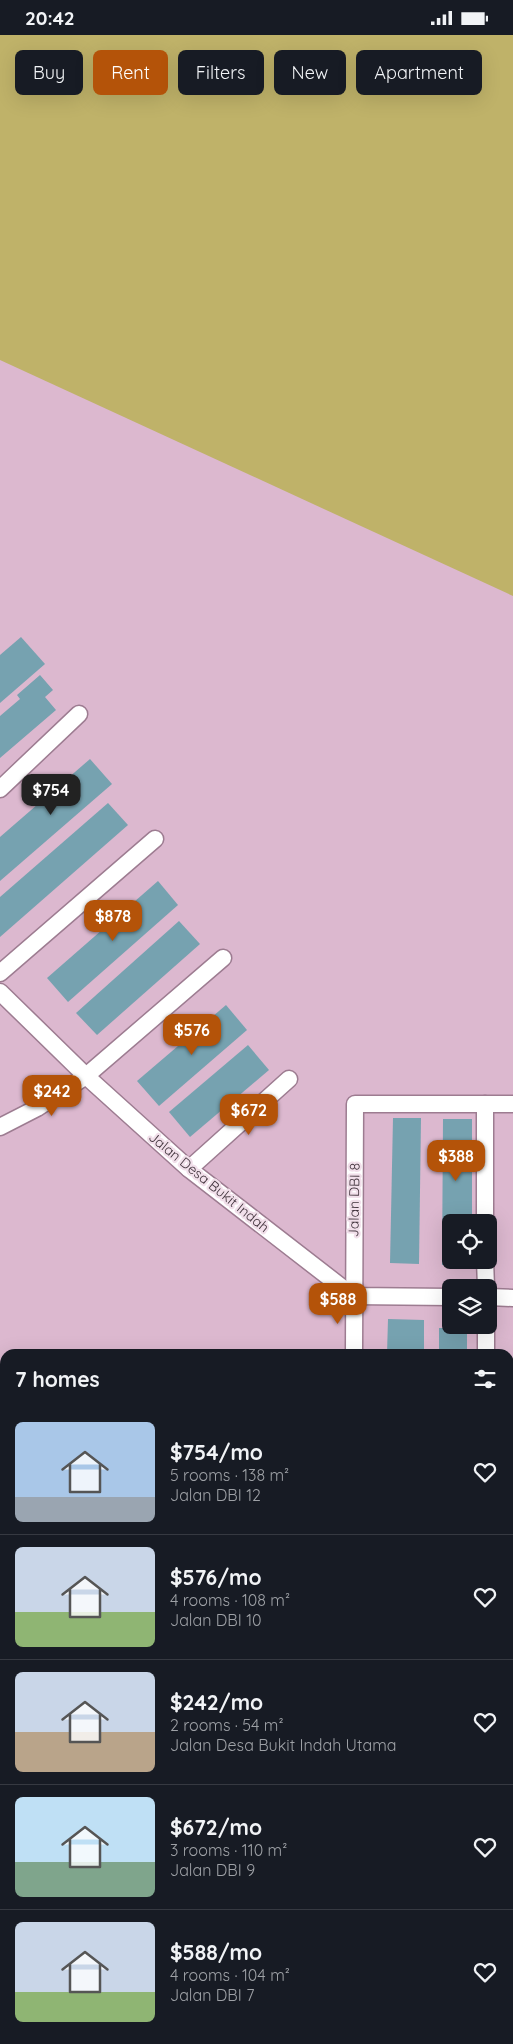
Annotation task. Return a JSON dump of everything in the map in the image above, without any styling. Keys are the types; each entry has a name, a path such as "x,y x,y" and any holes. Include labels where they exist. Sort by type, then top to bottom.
{"street":[{"path":"0,789 79,714"},
{"path":"0,973 155,839"},
{"path":"0,1127 38,1108 86,1076 224,958"},
{"name":"Jalan Desa Bukit Indah","path":"0,992 86,1076 189,1169 354,1296"},
{"path":"189,1169 289,1079"},
{"name":"Jalan DBI 8","path":"354,1349 355,1104 485,1104"},
{"path":"485,1214 485,1104 513,1104"},
{"path":"354,1296 442,1297"},
{"path":"497,1297 513,1298"},
{"path":"486,1334 486,1349"}],"shaded area":[{"path":"0,35 513,35 513,596 0,360"}],"building":[{"path":"21,637 45,664 0,703 0,655"},
{"path":"40,675 53,690 45,697 56,710 0,758 0,716 20,699 17,695"},
{"path":"90,759 112,784 0,881 0,837"},
{"path":"108,803 128,825 0,937 0,897"},
{"path":"158,881 178,905 68,1002 47,978"},
{"path":"179,921 200,944 97,1035 76,1013"},
{"path":"226,1005 247,1030 159,1106 137,1081"},
{"path":"248,1045 269,1070 190,1137 169,1112"},
{"path":"393,1118 421,1118 419,1264 390,1263"},
{"path":"443,1119 472,1119 472,1214 442,1214"},
{"path":"388,1319 424,1320 424,1349 387,1349"},
{"path":"439,1328 442,1328 442,1334 467,1334 467,1349 439,1349"}]}
